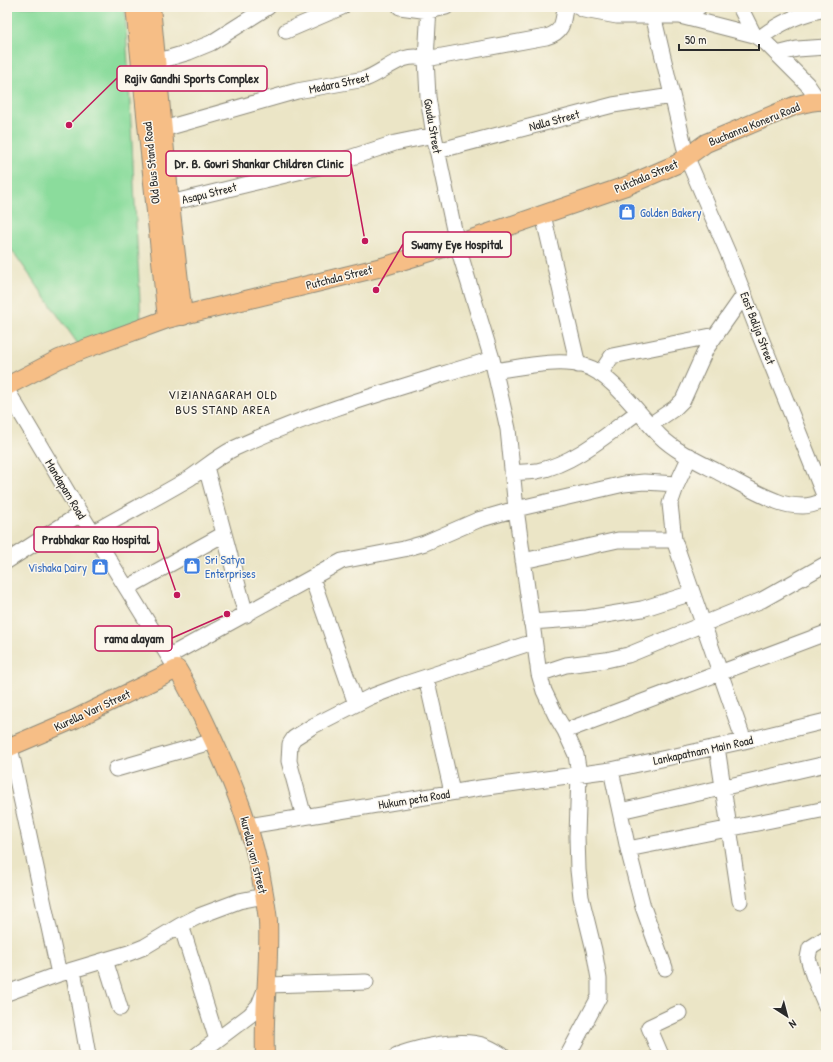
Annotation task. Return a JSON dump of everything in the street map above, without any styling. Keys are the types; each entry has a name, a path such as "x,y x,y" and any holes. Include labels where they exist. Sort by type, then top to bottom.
{"main road":[{"name":"Old Bus Stand Road","path":"135,7 175,318"},
{"name":"Old Bus Stand Road","path":"151,7 170,203 175,318"},
{"name":"Buchanna Koneru Road","path":"687,158 696,149 706,143 794,106 807,102 822,101"},
{"name":"Putchala Street","path":"175,318 382,267 456,244 626,186 657,174 687,158"},
{"path":"7,386 78,351 175,318"},
{"name":"kurella vari street","path":"173,662 188,687 235,788 248,826 260,870 268,920 267,985 264,1034 265,1055"},
{"name":"Kurella Vari Street","path":"8,748 75,719 173,662"}],"street":[{"path":"156,62 189,52 210,43 268,7"},
{"path":"286,31 342,7"},
{"path":"400,7 429,9 446,7"},
{"name":"Medara Street","path":"163,129 297,91 365,79 375,76 404,58 414,56 426,58 555,35 561,29 565,7"},
{"path":"578,7 584,10 616,16 680,16 757,37 789,20 826,10"},
{"path":"680,16 699,7"},
{"path":"740,7 757,37 777,54 822,101"},
{"name":"Goudu Street","path":"429,9 426,58 428,97 434,135 456,244 493,365 508,429 516,509 538,674 544,691 576,755 579,774 577,836 578,870 581,897 594,950 599,979 599,997 568,1055"},
{"name":"East Balija Street","path":"653,15 687,158 728,253 826,500"},
{"path":"777,54 796,49 826,47"},
{"name":"Nalla Street","path":"437,151 613,105 672,96"},
{"name":"Asapu Street","path":"170,203 331,164 395,143 434,135"},
{"path":"543,215 578,364"},
{"path":"650,425 675,408 683,400 701,360 716,335 744,295"},
{"path":"600,374 612,356 716,335"},
{"path":"92,533 189,478 221,455 300,421 358,402 493,365 578,364 592,369 618,390 660,437 690,456 759,494 777,502 802,506 813,505 826,500"},
{"name":"Mandapam Road","path":"7,390 80,514 173,662"},
{"path":"512,473 538,470 569,459 583,451 638,412"},
{"path":"690,456 677,484 670,504 674,540 744,741"},
{"path":"206,467 246,615"},
{"path":"173,662 246,615 342,561 404,549 425,543 478,520 516,509 624,484 644,482 677,484"},
{"path":"7,561 80,514"},
{"path":"127,588 224,534"},
{"path":"523,561 618,540 674,540"},
{"path":"538,674 572,664 618,658 762,600 826,564"},
{"path":"312,578 356,704"},
{"path":"531,622 587,618 642,609 692,593"},
{"path":"565,731 826,633"},
{"path":"304,817 289,761 290,744 294,738 313,726 370,697 533,642"},
{"path":"426,677 452,792"},
{"name":"Lankapatnam Main Road","path":"579,774 611,770 744,741 826,721"},
{"path":"116,769 214,741"},
{"path":"717,747 740,901"},
{"path":"8,748 88,1055"},
{"path":"620,811 826,764"},
{"path":"611,770 628,849 643,907 665,968"},
{"name":"Hukum peta Road","path":"248,826 452,792 579,774"},
{"path":"628,849 826,809"},
{"path":"7,993 144,947 181,924 233,903 264,896"},
{"path":"181,924 217,1040"},
{"path":"826,938 810,948 808,958 813,975 826,1006"},
{"path":"105,960 120,1008"},
{"path":"197,1055 238,1025 259,1005 267,985 366,982"},
{"path":"661,1055 649,1027 679,1013"},
{"path":"397,1055 433,1045 454,1043 485,1046 502,1055"}],"green space":[{"path":"7,7 125,7 141,321 78,344 7,243"}],"place":[{"name":"Rajiv Gandhi Sports Complex","path":"69,125"},
{"name":"Golden Bakery","path":"627,212"},
{"name":"Dr. B. Gowri Shankar Children Clinic","path":"365,241"},
{"name":"Swamy Eye Hospital","path":"376,290"},
{"name":"Sri Satya Enterprises","path":"192,566"},
{"name":"Vishaka Dairy","path":"100,567"},
{"name":"Prabhakar Rao Hospital","path":"177,595"},
{"name":"rama alayam","path":"227,614"}],"district":[{"name":"VIZIANAGARAM OLD BUS STAND AREA","path":"223,402"}]}
